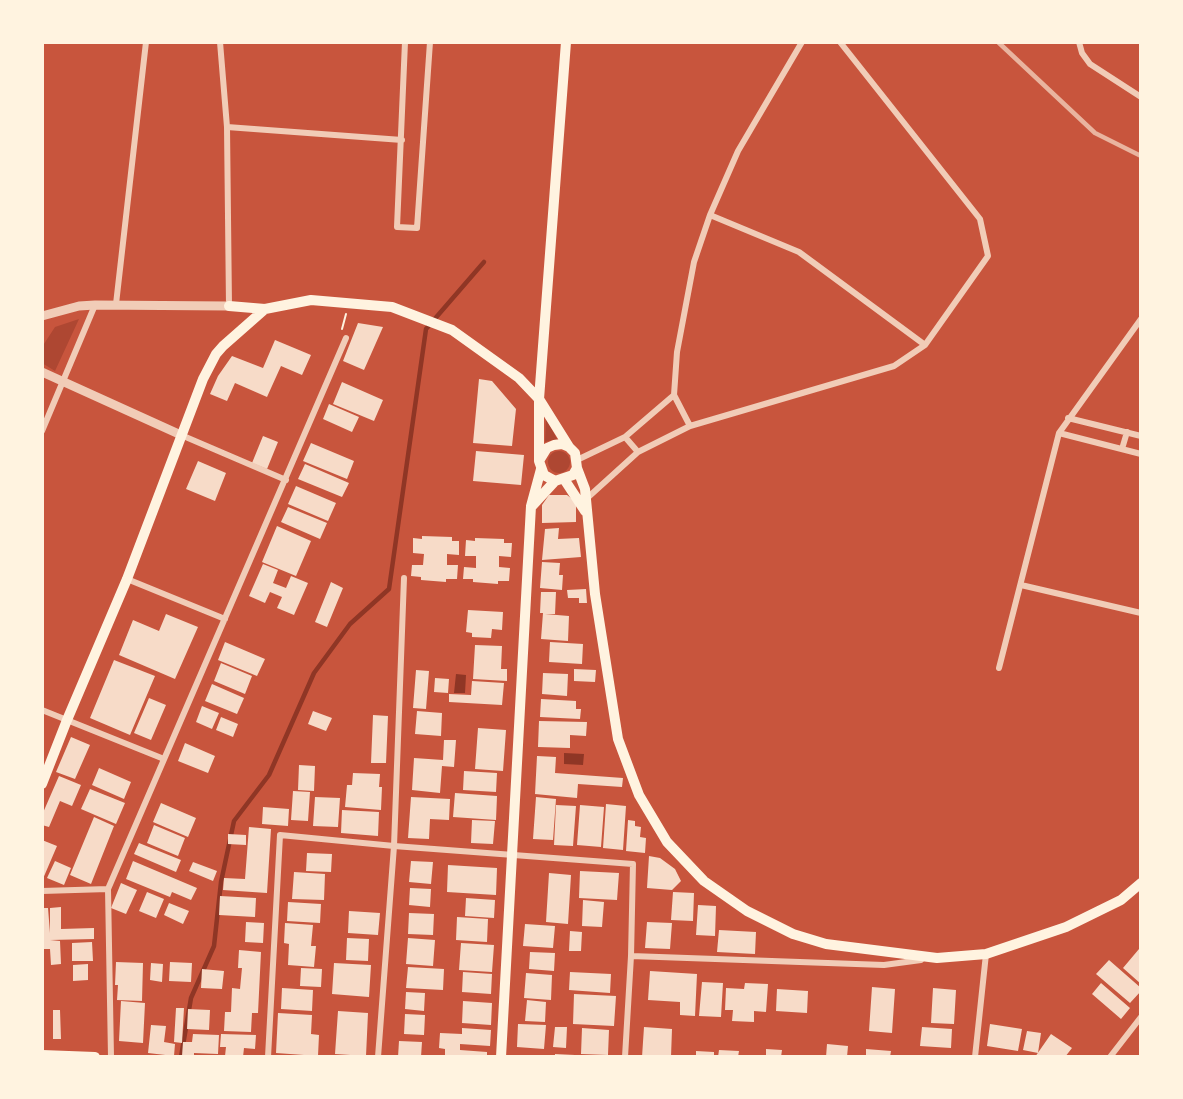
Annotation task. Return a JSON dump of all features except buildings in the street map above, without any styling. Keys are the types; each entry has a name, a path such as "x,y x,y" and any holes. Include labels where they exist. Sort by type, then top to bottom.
{"main road":[{"path":"566,42 539,399 540,465 544,475 559,480 584,505"},
{"path":"229,306 265,309 311,300 392,307 452,330 519,378 539,399 575,453 584,482 584,505 595,594 618,738 639,795 667,842 704,881 747,911 793,934 826,944 936,958 986,954 1066,927 1121,900 1141,883"},
{"path":"42,784 127,579 203,379 216,354 223,346 265,309"},
{"path":"501,1057 531,506 540,465 547,448 562,444 569,447"},
{"path":"531,506 559,480 573,475 577,464"},
{"path":"42,1055 95,1057"}],"street":[{"path":"116,304 146,42"},
{"path":"44,318 79,306 116,304 229,306 227,127 220,42"},
{"path":"405,42 397,227 417,228 430,42"},
{"path":"690,426 674,395 677,352 694,262 710,215 738,151 802,42"},
{"path":"584,505 638,452 690,426 894,366 925,345 988,256 980,219 840,42"},
{"path":"1079,42 1082,54 1090,64 1141,98"},
{"path":"227,127 402,140"},
{"path":"710,215 799,252 925,345"},
{"path":"42,431 95,305"},
{"path":"999,668 1059,433 1141,318"},
{"path":"111,1057 108,889 346,338"},
{"path":"42,372 286,480"},
{"path":"577,464 625,437 674,395"},
{"path":"1068,418 1141,436"},
{"path":"1122,449 1127,432"},
{"path":"1059,433 1141,454"},
{"path":"625,437 638,452"},
{"path":"378,1057 394,846 404,578"},
{"path":"127,579 225,619"},
{"path":"1021,585 1141,613"},
{"path":"42,710 164,759"},
{"path":"268,1057 280,835 633,864 631,956 625,1057"},
{"path":"42,891 108,889"},
{"path":"975,1057 986,954"},
{"path":"631,956 884,965 936,958"},
{"path":"1110,1057 1139,1024 1141,1017"}],"path":[{"path":"346,338 341,328 351,303"}],"shaded area":[{"path":"79,319 55,371 42,363 42,347 55,327"},
{"path":"546,418 557,439 545,442"},
{"path":"559,451 567,454 570,462 567,470 559,473 551,470 548,462 551,454"},
{"path":"456,674 466,675 465,693 454,693"},
{"path":"564,753 584,754 583,765 564,764"}],"waterway":[{"path":"181,1057 191,998 214,946 221,882 234,821 269,775 314,673 350,624 389,589 426,329 484,262"}],"railway":[{"path":"998,42 1095,133 1141,156"}]}
